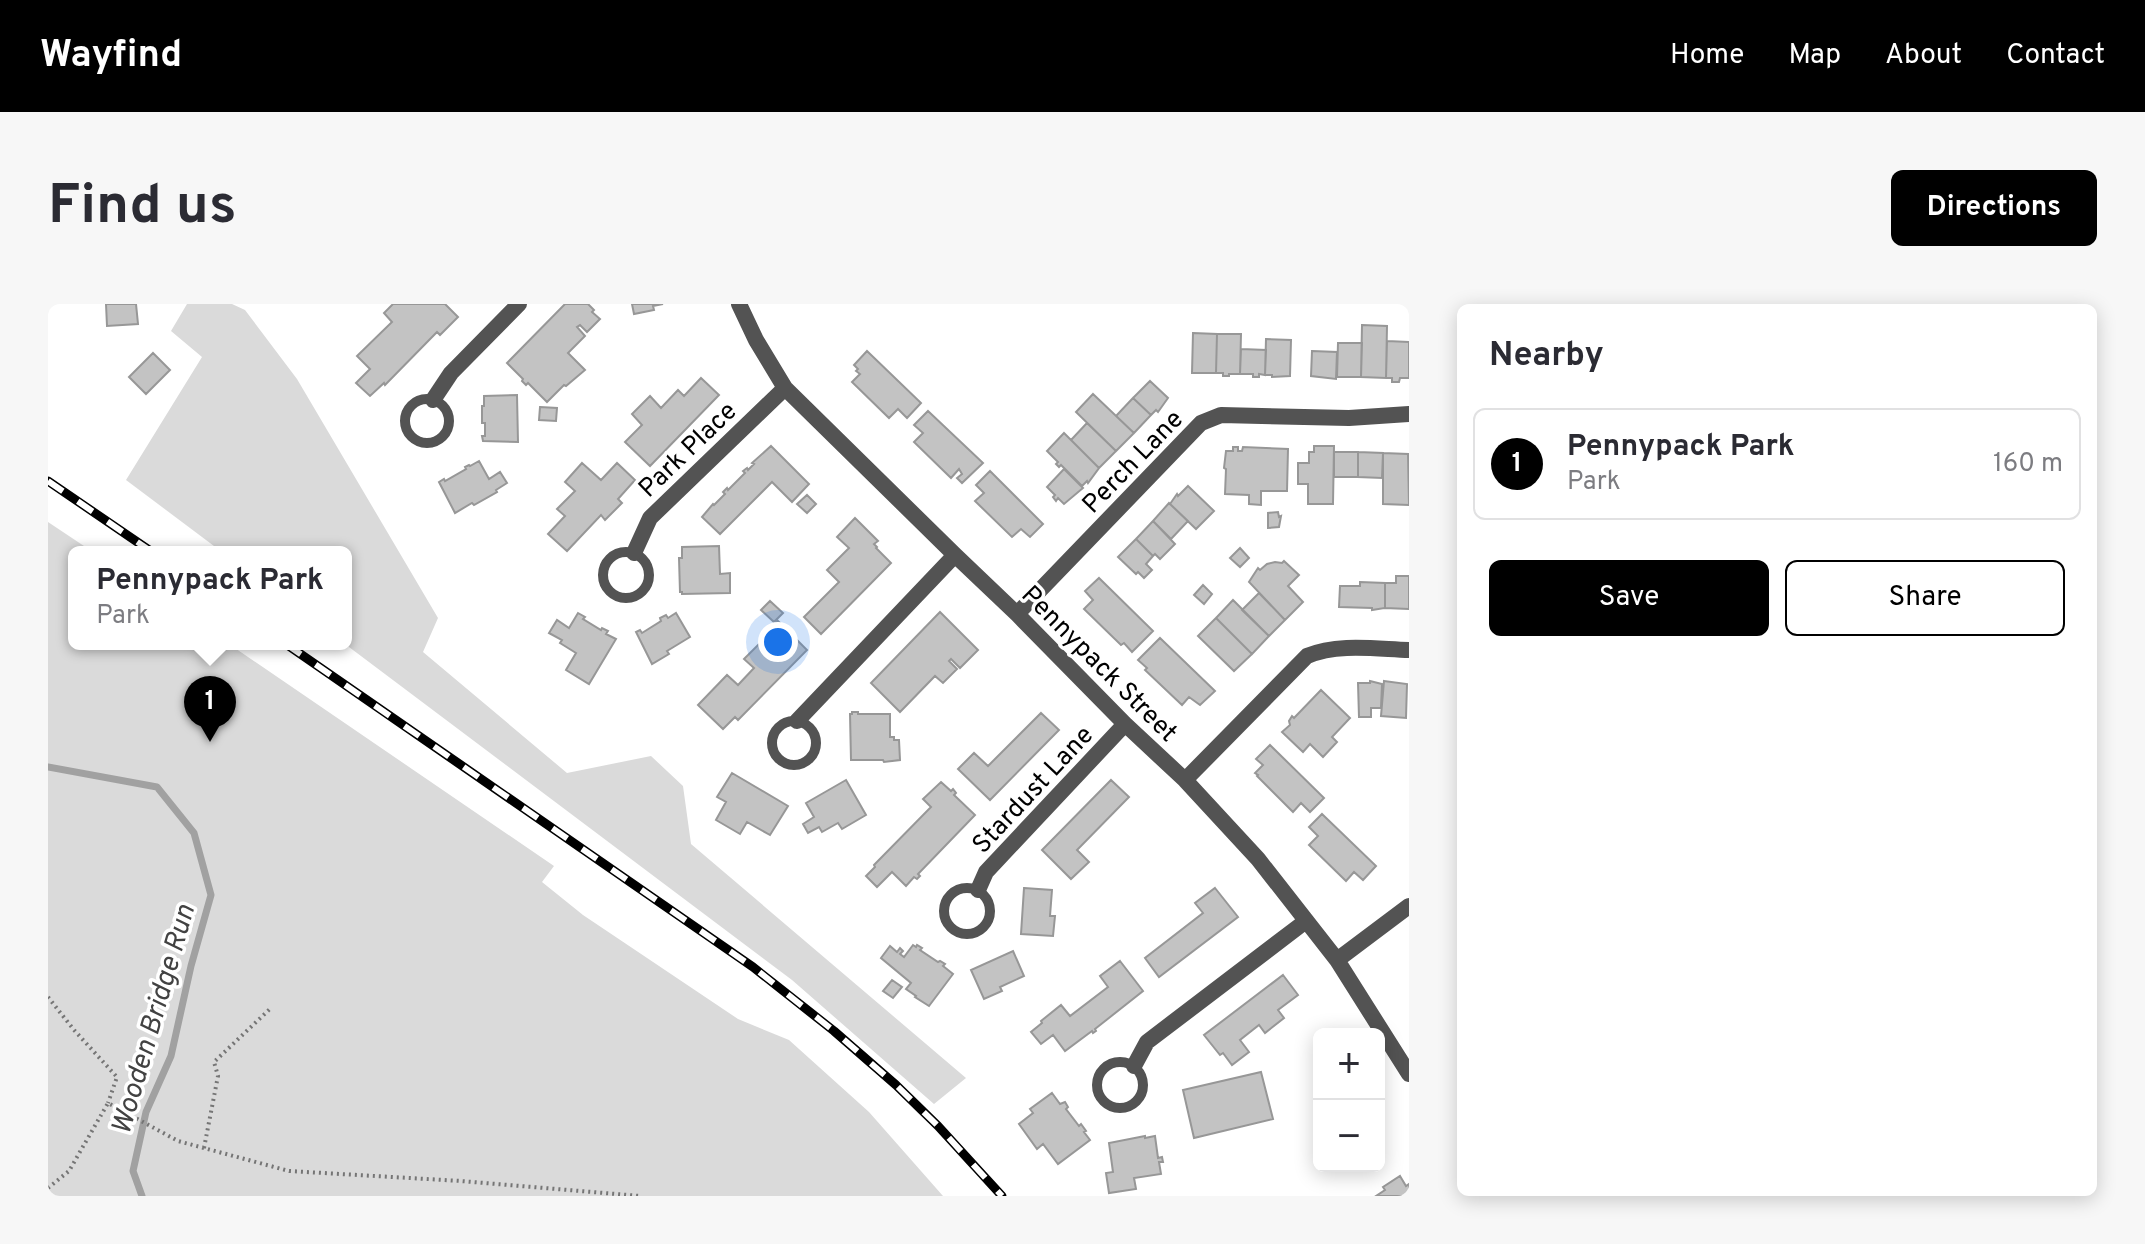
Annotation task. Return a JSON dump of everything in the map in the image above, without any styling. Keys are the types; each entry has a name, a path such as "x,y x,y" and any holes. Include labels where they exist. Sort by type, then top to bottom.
{"street":[{"path":"433,400 451,373 519,304"},
{"name":"Pennypack Street","path":"739,304 785,388 1185,780 1258,859 1337,960 1409,1074"},
{"name":"Park Place","path":"634,553 650,518 785,388"},
{"name":"Perch Lane","path":"1017,614 1208,419 1221,415 1349,418 1409,414"},
{"path":"797,721 955,555"},
{"path":"1185,780 1307,656 1321,650 1341,648 1409,650"},
{"name":"Stardust Lane","path":"978,890 986,872 1125,724"},
{"path":"1337,960 1409,906"},
{"path":"1134,1066 1147,1042 1306,921"}],"lane":[{"path":"433,400 446,411 448,428 437,440 420,442 407,431 405,414 416,401 433,400"},
{"path":"616,553 634,553 642,557 647,565 648,582 636,596 618,597 605,585 602,576 604,567 616,553"},
{"path":"797,721 812,729 817,746 808,761 792,766 777,757 772,741 780,726 797,721"},
{"path":"960,889 978,890 990,903 989,921 975,933 966,935 957,932 945,919 946,901 960,889"},
{"path":"1116,1062 1134,1066 1143,1081 1139,1098 1133,1105 1124,1108 1107,1104 1097,1089 1101,1071 1116,1062"}],"path":[{"path":"48,997 117,1077 108,1103 69,1171 48,1188"},
{"path":"204,1148 218,1076 214,1062 272,1007"},
{"path":"108,1103 178,1141 289,1171 640,1196"}],"shaded area":[{"path":"187,304 232,304 245,310 297,379 438,618 423,652 567,773 651,756 683,786 691,844 966,1078 934,1104 792,980 352,649 352,546 214,546 126,480 202,357 171,331"},
{"path":"48,522 84,546 68,546 68,650 238,650 554,866 542,882 583,915 738,1019 789,1040 869,1112 943,1196 48,1196"}],"building":[{"path":"106,304 136,304 138,324 107,326"},
{"path":"393,304 445,304 458,317 440,335 437,332 385,385 370,396 356,383 370,369 357,356 392,322 384,313"},
{"path":"565,304 588,304 600,319 587,332 580,325 577,327 585,336 568,353 585,370 547,402 528,383 526,385 507,363"},
{"path":"632,304 663,304 653,306 654,310 634,314"},
{"path":"1362,325 1387,326 1386,378 1361,377"},
{"path":"1193,333 1217,334 1216,373 1192,373"},
{"path":"1217,334 1241,334 1240,374 1223,376 1223,373 1216,373"},
{"path":"1266,339 1291,340 1290,376 1265,375"},
{"path":"1387,341 1409,342 1409,378 1392,382 1392,378 1386,378"},
{"path":"1338,343 1362,343 1361,377 1337,377"},
{"path":"1241,349 1266,350 1265,375 1253,377 1253,374 1240,374"},
{"path":"867,351 921,403 907,418 898,409 889,418 852,382 860,374 854,365"},
{"path":"1312,351 1337,352 1336,379 1311,376"},
{"path":"153,353 170,370 146,394 129,377"},
{"path":"701,378 719,395 650,466 625,442 642,425 632,414 650,396 661,408 678,390 684,396"},
{"path":"1150,381 1168,398 1158,412 1156,410 1151,415 1133,398"},
{"path":"1093,394 1134,433 1116,451 1076,412"},
{"path":"517,395 518,442 483,441 484,396"},
{"path":"1133,398 1151,415 1134,433 1116,416"},
{"path":"540,407 557,408 556,421 539,420"},
{"path":"928,411 983,463 962,483 957,478 962,474 959,469 951,478 914,442 923,433 914,425"},
{"path":"1087,423 1116,451 1099,468 1071,440"},
{"path":"1064,433 1099,468 1082,486 1061,465 1056,464 1058,462 1047,451"},
{"path":"771,446 809,484 792,502 772,482 720,534 702,517 725,494 723,492 745,473 743,471 748,470"},
{"path":"1314,446 1334,446 1333,504 1308,504 1308,484 1298,484 1298,463 1309,463 1309,452 1314,452"},
{"path":"1233,447 1238,447 1238,451 1242,451 1243,447 1288,449 1287,491 1261,491 1261,505 1249,504 1249,495 1225,494 1226,451 1233,451"},
{"path":"1334,452 1358,452 1358,477 1334,477"},
{"path":"1358,452 1383,453 1382,478 1358,477"},
{"path":"1383,453 1408,454 1409,505 1383,504"},
{"path":"479,461 489,479 500,472 507,483 497,492 455,513 439,482"},
{"path":"582,463 601,480 617,463 635,480 618,499 622,503 605,520 601,515 567,551 548,534 565,516 557,509 575,491 565,482"},
{"path":"1064,469 1083,488 1064,504 1058,498 1056,501 1055,495 1047,487"},
{"path":"990,471 1043,524 1030,537 1021,529 1012,537 975,501 984,493 976,485"},
{"path":"1188,486 1214,511 1196,529 1170,504"},
{"path":"807,495 816,504 807,513 797,504"},
{"path":"1169,503 1188,521 1171,539 1153,521"},
{"path":"1278,512 1281,516 1279,527 1268,528 1268,513"},
{"path":"855,518 878,541 874,544 876,548 891,563 821,634 804,617 839,582 827,570 849,548 837,537"},
{"path":"1153,521 1175,544 1160,559 1136,539"},
{"path":"1136,539 1153,556 1146,564 1152,570 1144,578 1118,557"},
{"path":"719,546 720,574 730,573 730,593 682,594 679,558 682,558 682,547"},
{"path":"1240,548 1249,558 1240,567 1230,558"},
{"path":"1284,561 1299,575 1288,586 1303,602 1285,620 1249,582 1258,568 1260,570 1267,564"},
{"path":"1396,576 1409,576 1409,609 1385,608 1385,583 1396,583"},
{"path":"1099,578 1153,631 1132,652 1084,609 1093,600 1085,591"},
{"path":"1360,582 1385,583 1385,608 1339,607 1340,586 1360,586"},
{"path":"1203,585 1212,594 1204,604 1194,595"},
{"path":"1259,593 1285,620 1269,636 1242,610"},
{"path":"1233,600 1269,636 1252,654 1216,618"},
{"path":"770,601 783,613 774,622 761,610"},
{"path":"940,612 978,650 960,668 951,659 949,661 957,669 943,683 935,676 900,712 871,683"},
{"path":"578,613 616,639 589,684 566,670 576,653 549,633 557,620 569,628"},
{"path":"676,613 690,637 652,664 636,632 640,630 642,633 661,621 660,618"},
{"path":"1216,618 1252,654 1234,671 1198,636"},
{"path":"778,621 807,650 738,720 735,717 723,729 698,705 727,675 738,685 754,668 744,659 763,640 773,648 762,638"},
{"path":"1160,638 1215,691 1200,705 1189,697 1182,705 1138,660"},
{"path":"1370,681 1382,684 1381,708 1371,708 1371,717 1359,717 1358,683"},
{"path":"1384,681 1407,684 1406,718 1381,716"},
{"path":"1321,690 1350,718 1332,737 1337,742 1323,757 1310,744 1303,752 1282,732 1290,725 1292,716 1294,718"},
{"path":"852,712 890,714 890,737 899,740 900,760 851,760"},
{"path":"1041,713 1059,730 990,800 958,769 974,753 988,766"},
{"path":"1270,745 1324,798 1310,812 1301,803 1293,812 1255,773 1263,765 1256,759"},
{"path":"732,773 788,806 770,835 747,822 740,834 716,820 726,802 717,797"},
{"path":"846,780 866,815 842,829 838,823 822,832 819,827 808,833 803,824 814,817 806,803"},
{"path":"1111,780 1129,797 1077,850 1089,862 1071,879 1042,850"},
{"path":"941,782 951,791 953,789 954,795 975,815 918,874 917,879 914,877 906,886 892,872 877,887 866,876 931,807 923,799"},
{"path":"1322,814 1376,866 1363,880 1354,872 1346,881 1309,845 1318,836 1309,827"},
{"path":"1024,888 1052,890 1050,916 1055,916 1053,936 1021,934"},
{"path":"1215,888 1238,917 1159,977 1145,958 1203,913 1195,903"},
{"path":"913,945 945,964 943,966 953,974 929,1006 906,989 911,983 881,958 890,946 897,952 900,948 903,951 900,954 904,957"},
{"path":"1013,951 1024,976 1000,987 1002,991 984,999 971,970"},
{"path":"1120,961 1143,991 1096,1031 1065,1051 1053,1035 1041,1044 1031,1032 1041,1021 1061,1005 1070,1016 1108,987 1100,976"},
{"path":"1283,975 1298,995 1278,1010 1284,1018 1265,1033 1259,1025 1240,1040 1249,1052 1232,1065 1204,1035"},
{"path":"892,980 902,987 893,998 883,991"},
{"path":"1261,1072 1273,1119 1194,1138 1183,1090"},
{"path":"1052,1093 1060,1104 1065,1102 1066,1109 1079,1126 1081,1124 1090,1140 1058,1164 1043,1144 1037,1149 1019,1124 1033,1113 1030,1109"},
{"path":"1155,1136 1158,1158 1162,1157 1163,1162 1159,1162 1161,1174 1134,1178 1136,1189 1109,1193 1106,1173 1113,1172 1109,1143"},
{"path":"1400,1176 1406,1186 1409,1184 1409,1196 1376,1196 1385,1190 1383,1187"}],"waterway":[{"name":"Wooden Bridge Run","path":"48,767 157,787 194,833 211,895 171,1056 146,1112 133,1171 142,1196"}],"railway":[{"path":"48,481 143,546"},
{"path":"295,650 753,967 896,1085 1002,1196"}],"place":[{"name":"Pennypack Park","path":"210,742"}]}
